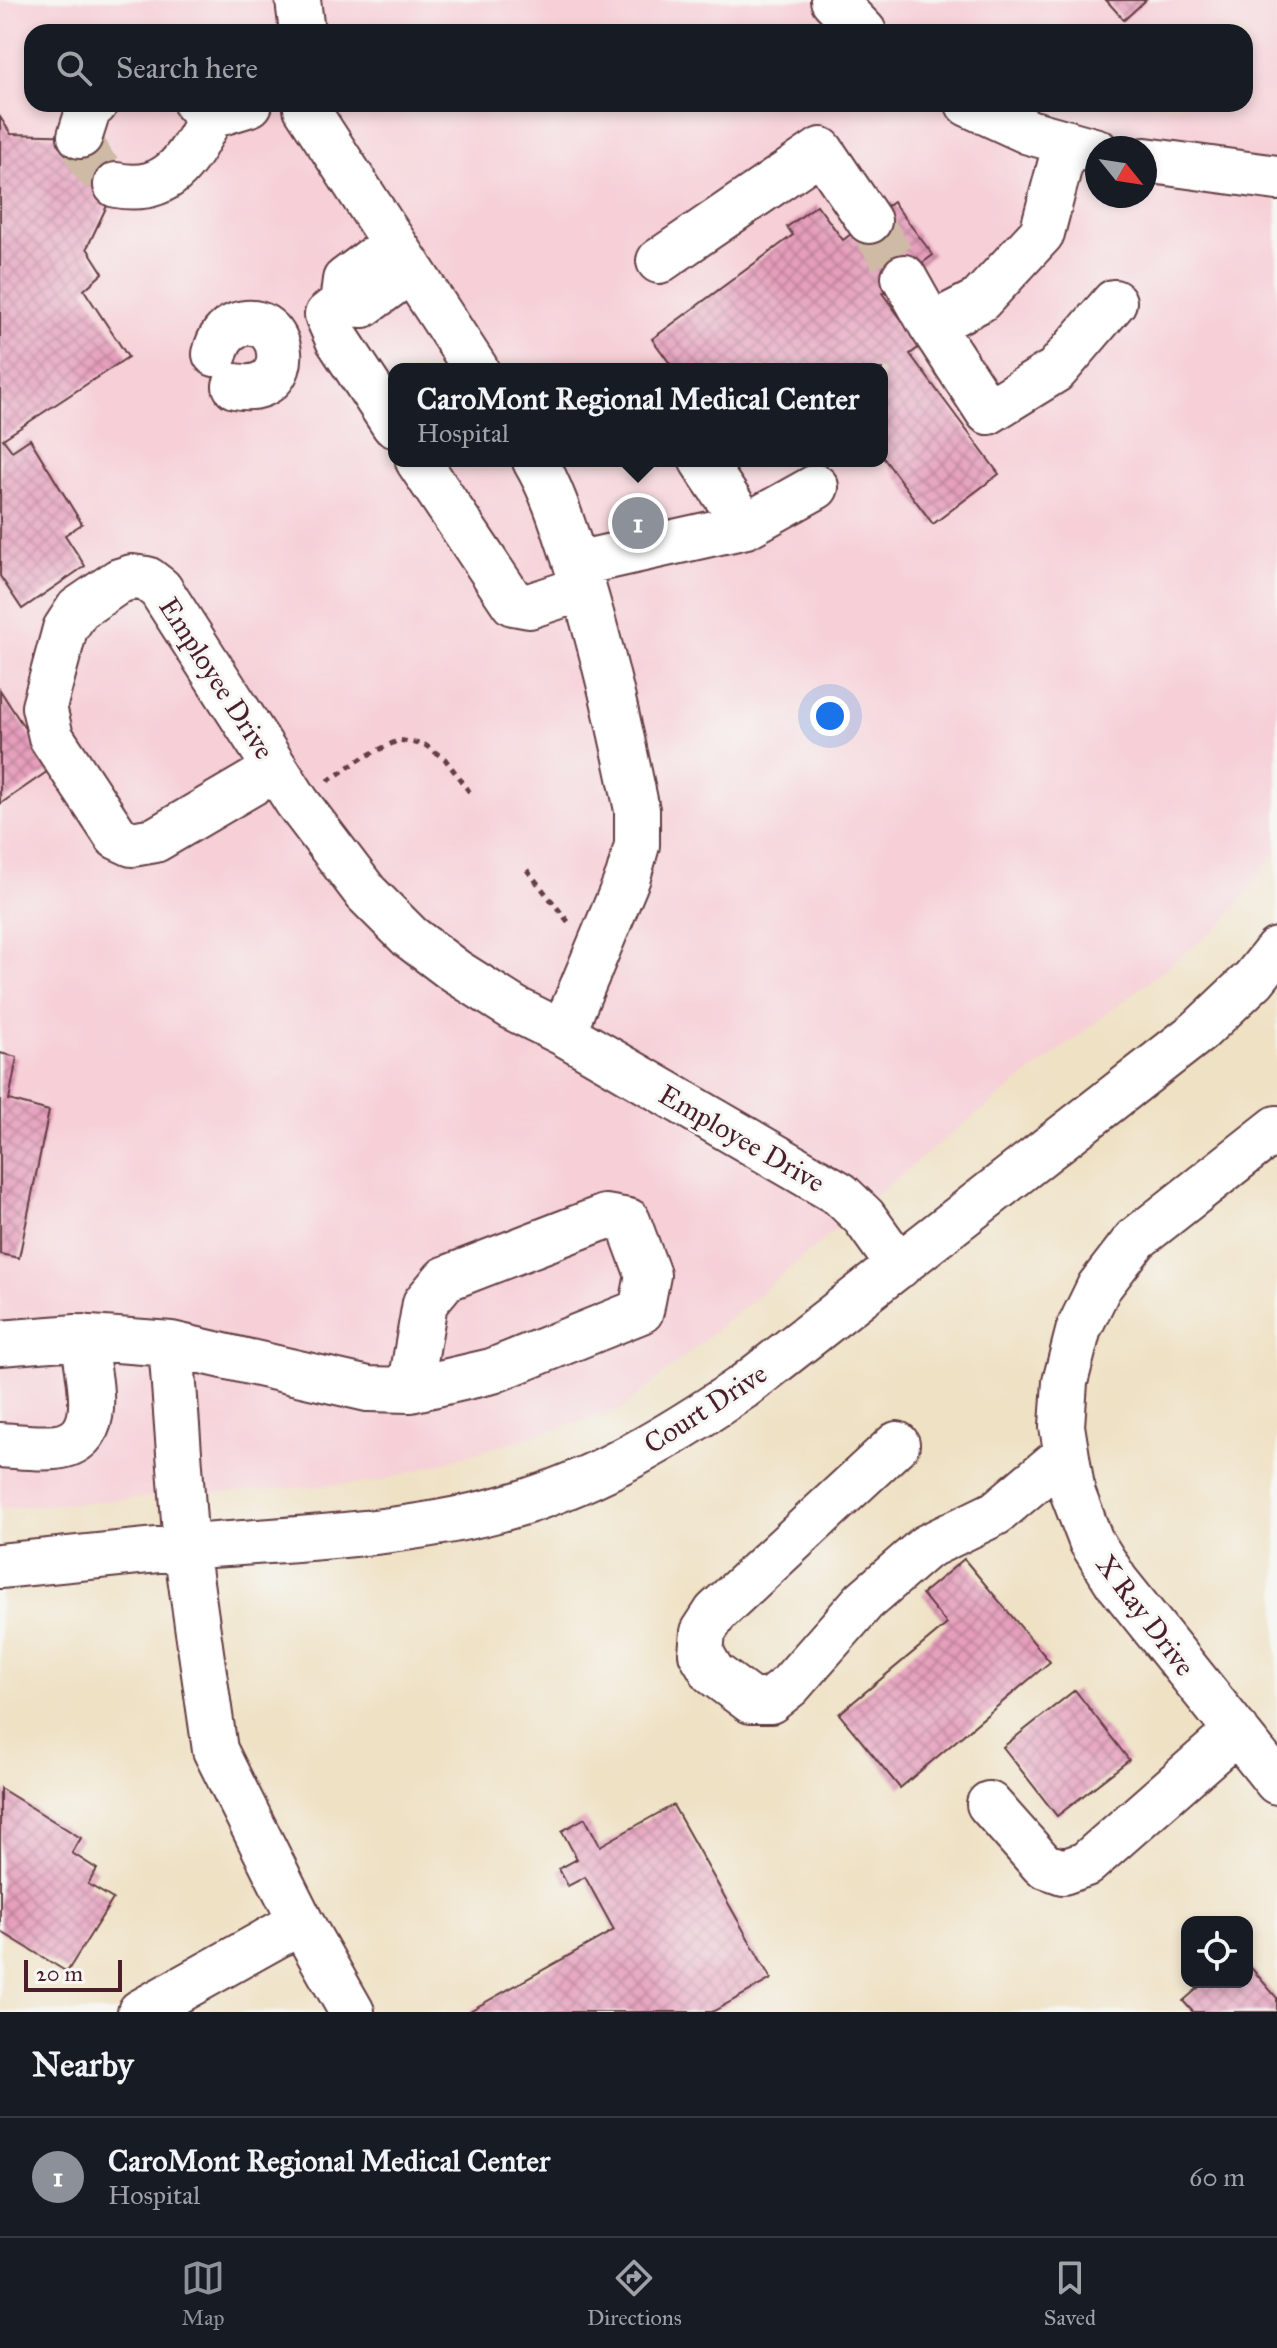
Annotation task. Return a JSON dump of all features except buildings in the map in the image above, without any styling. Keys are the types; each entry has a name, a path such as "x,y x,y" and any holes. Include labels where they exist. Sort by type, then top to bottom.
{"street":[{"path":"298,0 301,24"},
{"path":"833,0 856,24"},
{"path":"116,185 134,188 156,185 175,173 216,112"},
{"path":"308,112 397,262 472,363"},
{"path":"931,325 980,300 1042,233 1081,147 1029,132 985,112"},
{"path":"659,261 821,150 869,221"},
{"path":"1157,162 1277,178"},
{"path":"388,416 338,340 335,309 345,280 373,259 397,262"},
{"path":"904,277 931,325 988,412 1056,370 1114,302"},
{"path":"225,370 248,389 268,381 279,364 278,343 335,309"},
{"path":"422,467 513,603 529,606 580,576 746,526 816,487"},
{"path":"539,467 547,481 580,576 637,810 637,845 628,877 563,1033"},
{"path":"706,467 746,526"},
{"name":"Employee Drive","path":"287,786 155,840 132,844 117,837 51,737 44,707 65,629 78,609 119,581 132,577 147,579 160,589 287,786 366,893 410,937 491,994 849,1201 899,1266"},
{"name":"Court Drive","path":"0,1566 326,1538 443,1522 518,1504 579,1481 677,1432 743,1387 1269,977"},
{"name":"X Ray Drive","path":"1277,1128 1136,1239 1099,1287 1079,1328 1065,1382 1062,1426 1073,1494 1091,1541 1116,1581 1277,1782"},
{"path":"0,1343 83,1337 171,1344 368,1389 410,1390 492,1371 641,1311 648,1275 628,1221 605,1217 445,1279 425,1303 410,1390"},
{"path":"0,1445 56,1447 73,1443 87,1432 92,1417 83,1337"},
{"path":"171,1344 186,1548 215,1750 301,1922 352,2012"},
{"path":"897,1444 716,1612 703,1632 701,1653 713,1673 751,1701 770,1701 790,1685 864,1601 926,1547 996,1513 1065,1455"},
{"path":"989,1804 1043,1865 1063,1872 1086,1864 1237,1731"},
{"path":"140,2012 301,1922"}],"path":[{"path":"287,786 364,757 399,740 425,745 445,759 471,794"},
{"path":"527,870 595,956"}],"shaded area":[{"path":"0,0 1277,0 1277,851 1224,923 927,1153 621,1410 377,1482 0,1508"}],"tunnel":[{"path":"80,136 94,164 116,185"},
{"path":"869,221 904,277"}],"place":[{"name":"CaroMont Regional Medical Center","path":"638,523"}]}
